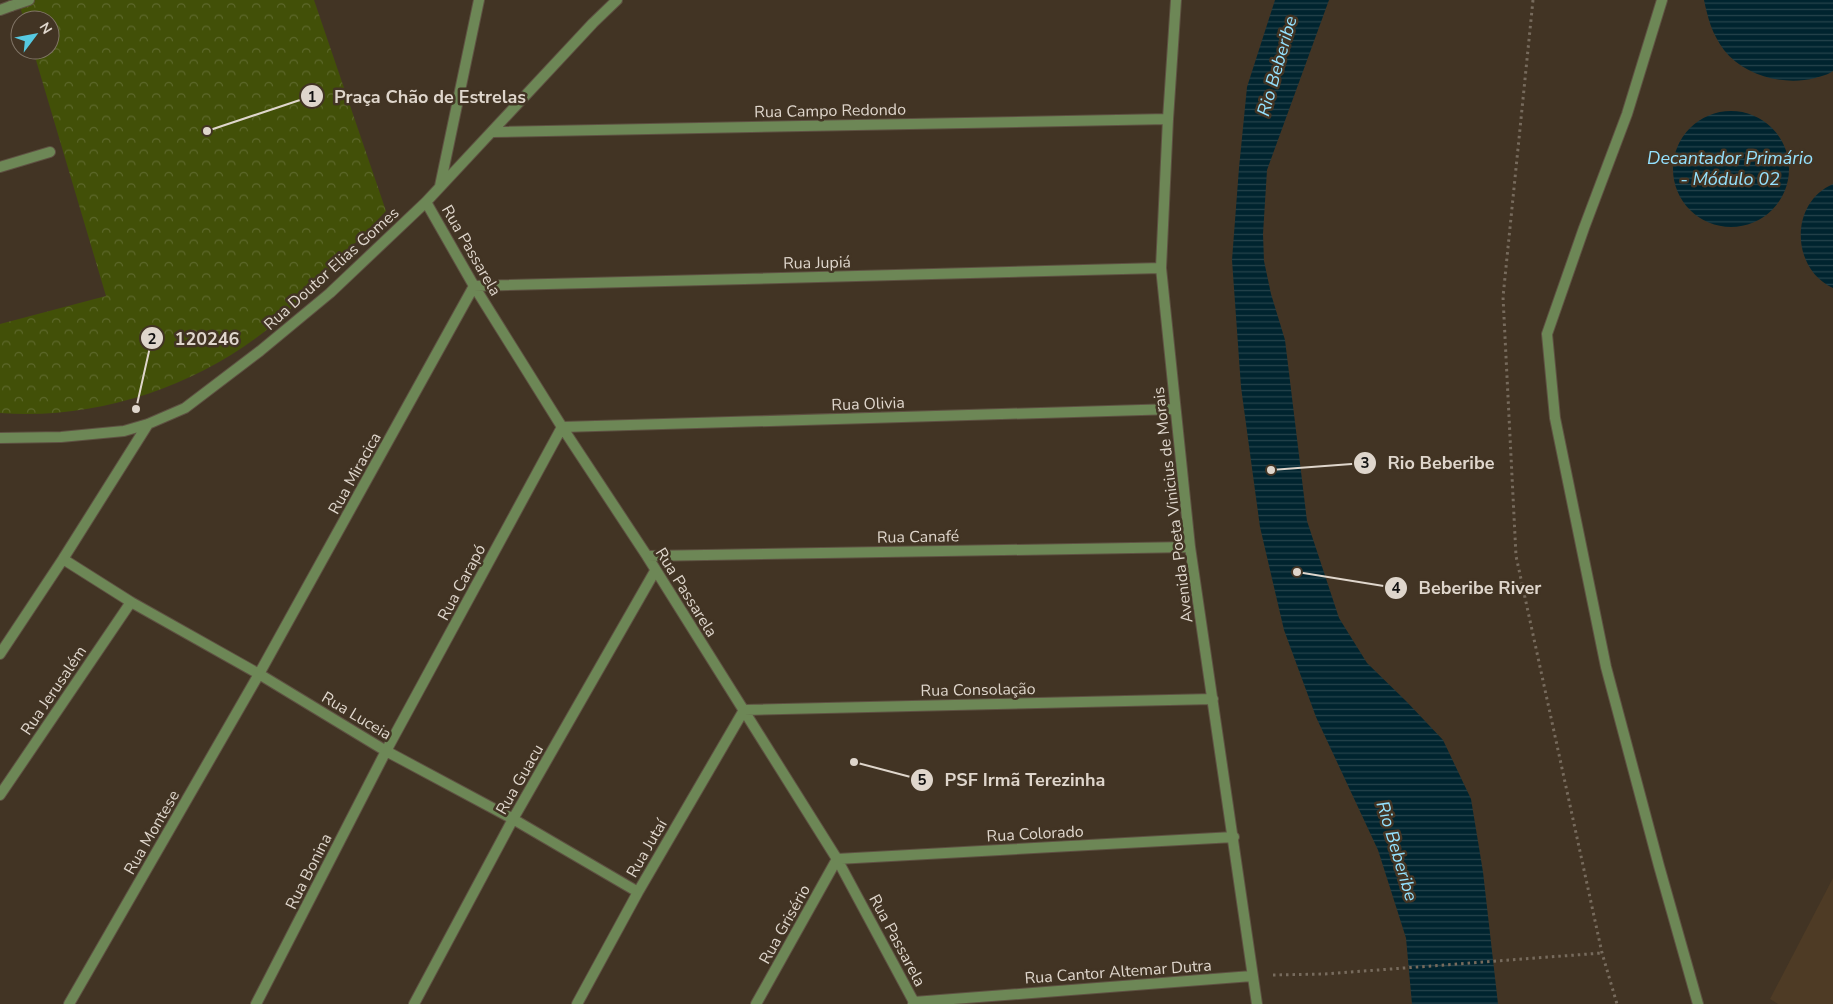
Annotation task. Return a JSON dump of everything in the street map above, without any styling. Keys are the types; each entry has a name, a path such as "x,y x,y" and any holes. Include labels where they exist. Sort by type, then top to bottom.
{"street":[{"path":"0,10 30,0"},
{"path":"440,187 479,0"},
{"name":"Rua Doutor Elias Gomes","path":"0,438 61,437 124,431 148,424 185,408 260,351 330,293 426,202 593,23 617,0"},
{"name":"Avenida Poeta Vinicius de Morais","path":"1176,0 1161,268 1190,547 1257,1004"},
{"path":"1662,0 1627,114 1547,334 1555,418 1606,667 1698,1004"},
{"name":"Rua Campo Redondo","path":"492,132 1168,119"},
{"path":"0,166 50,152"},
{"name":"Rua Passarela","path":"426,202 474,286 562,427 647,556 837,860 914,1003"},
{"name":"Rua Jupiá","path":"474,286 1161,268"},
{"name":"Rua Miracica","path":"259,674 474,286"},
{"name":"Rua Olivia","path":"562,427 1175,409"},
{"path":"0,654 63,559 148,424"},
{"name":"Rua Carapó","path":"386,751 562,427"},
{"name":"Rua Canafé","path":"647,556 1190,547"},
{"name":"Rua Luceia","path":"63,559 131,602 259,674 386,751 513,819 638,892"},
{"name":"Rua Guacu","path":"414,1004 513,819 655,571"},
{"name":"Rua Jerusalém","path":"0,795 131,602"},
{"name":"Rua Montese","path":"69,1004 259,674"},
{"name":"Rua Consolação","path":"744,710 1213,699"},
{"name":"Rua Jutaí","path":"577,1004 638,892 744,710"},
{"name":"Rua Bonina","path":"256,1004 386,751"},
{"name":"Rua Colorado","path":"837,860 1234,837"},
{"name":"Rua Grisério","path":"756,1004 837,860"},
{"name":"Rua Cantor Altemar Dutra","path":"914,1003 1252,976"}],"path":[{"path":"1533,0 1503,297 1516,556 1602,953 1617,1004"},
{"path":"1252,976 1325,974 1602,953"}],"shaded area":[{"path":"1833,878 1833,1004 1778,1004 1770,999"}],"green space":[{"path":"18,0 314,0 386,211 273,325 228,357 198,373 167,387 135,398 102,406 68,412 0,413 0,324 106,296 36,60 60,60 60,10 21,10"}],"water":[{"path":"1275,0 1329,0 1267,170 1263,234 1264,261 1271,294 1285,340 1307,521 1339,618 1367,663 1443,740 1471,799 1483,872 1498,1004 1412,1004 1406,938 1378,850 1316,717 1284,630 1260,527 1241,387 1232,260 1247,87"},
{"path":"1704,0 1833,0 1833,71 1815,78 1791,81 1765,77 1742,66 1732,59 1716,38"},
{"name":"Decantador Primário - Módulo 02","path":"1731,111 1753,116 1772,128 1784,147 1789,169 1784,191 1772,210 1753,222 1731,227 1709,222 1690,210 1678,191 1673,169 1678,147 1690,128 1709,116"},
{"path":"1833,184 1833,288 1819,279 1809,266 1803,252 1801,236 1803,220 1809,206 1819,193"}],"place":[{"name":"Praça Chão de Estrelas","path":"207,131"},
{"name":"120246","path":"136,409"},
{"name":"Rio Beberibe","path":"1271,470"},
{"name":"Beberibe River","path":"1297,572"},
{"name":"PSF Irmã Terezinha","path":"854,762"}]}
